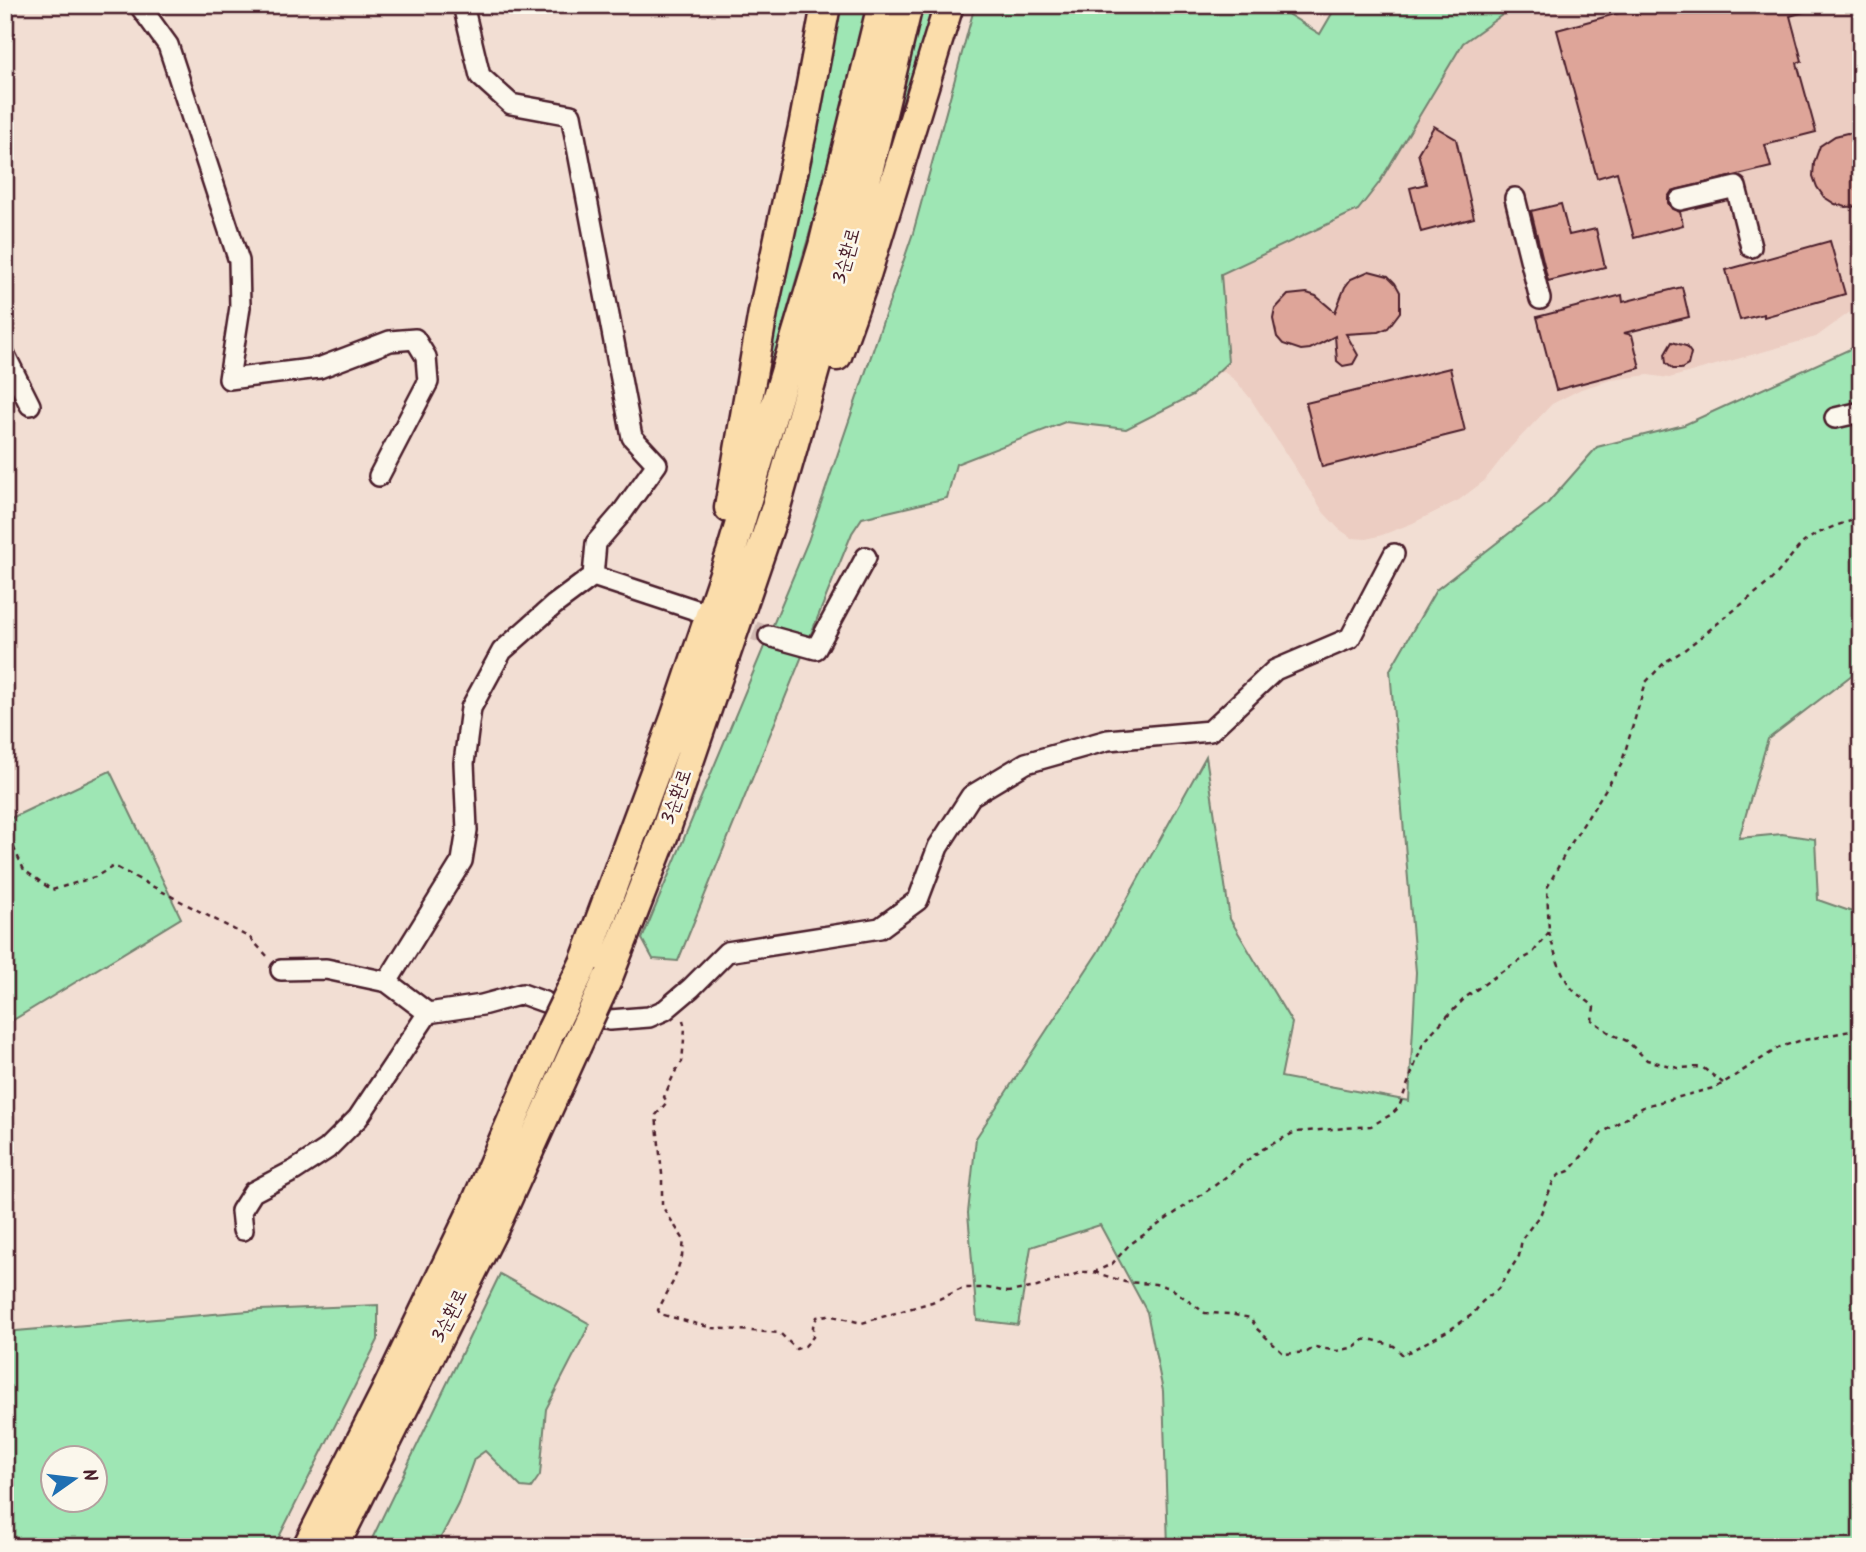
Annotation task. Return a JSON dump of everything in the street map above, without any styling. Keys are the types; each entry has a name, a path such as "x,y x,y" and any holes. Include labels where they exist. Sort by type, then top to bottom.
{"highway":[{"path":"703,618 826,5"},
{"name":"3순환로","path":"307,1547 472,1212 583,963 674,721 703,618 731,553 823,246 882,5"},
{"name":"3순환로","path":"334,1547 496,1224 607,980 666,829 775,510 852,239 908,5"},
{"path":"693,750 867,272 949,5"}],"street":[{"path":"139,5 168,45 239,261 240,307 229,379 319,368 390,341 415,339 426,358 428,382 379,476"},
{"path":"387,982 462,861 467,830 464,763 471,708 502,651 593,576 596,543 657,464 632,437 571,115 512,104 480,76 463,5"},
{"path":"1680,200 1736,187 1751,247"},
{"path":"1515,198 1540,299"},
{"path":"5,355 30,405"},
{"path":"1835,418 1861,412"},
{"path":"281,970 326,969 387,982 428,1013 482,1005 522,994 564,1009 610,1020 649,1017 665,1010 727,952 880,928 918,900 938,847 971,796 1026,763 1108,740 1210,731 1275,670 1350,638 1394,554"},
{"path":"769,636 816,649 866,557"},
{"path":"593,576 703,618"},
{"path":"243,1230 240,1211 253,1192 327,1149 358,1118 428,1013"}],"path":[{"path":"1723,1083 1702,1067 1678,1068 1647,1060 1627,1041 1600,1028 1592,1020 1594,1007 1586,998 1573,991 1555,957 1549,932 1547,888 1567,850 1621,765 1646,682 1665,662 1683,651 1767,584 1802,543 1850,520 1861,519"},
{"path":"5,829 24,870 52,890 95,877 114,866 250,938 281,970"},
{"path":"1094,1272 1112,1264 1129,1245 1261,1150 1295,1132 1371,1126 1392,1114 1399,1107 1422,1046 1433,1031 1466,997 1532,954 1549,932"},
{"path":"665,1010 680,1015 685,1028 685,1048 682,1062 675,1070 664,1097 667,1102 656,1115 655,1124 661,1152 662,1206 684,1240 674,1280 658,1310 660,1314 712,1328 780,1333 796,1349 805,1346 813,1337 813,1326 817,1317 828,1315 862,1323 932,1302 964,1288 1008,1292 1037,1287 1082,1272 1094,1272 1125,1282 1171,1288 1205,1313 1251,1318 1256,1328 1284,1354 1307,1352 1315,1348 1337,1351 1355,1347 1370,1339 1394,1346 1403,1355 1473,1314 1482,1302 1498,1290 1519,1256 1522,1239 1541,1213 1553,1182 1559,1175 1569,1171 1602,1133 1645,1106 1717,1087 1780,1047 1861,1029"}],"shaded area":[{"path":"1427,5 1861,5 1861,304 1816,337 1669,378 1648,375 1611,380 1581,389 1552,404 1510,448 1484,481 1459,500 1382,535 1367,539 1352,538 1324,513 1250,398 1236,381 1224,372 1206,375 1084,224"}],"green space":[{"path":"836,5 871,5 850,93 764,391 757,390"},
{"path":"920,5 938,5 832,360"},
{"path":"975,5 1273,5 1320,34 1337,5 1516,5 1463,43 1379,183 1358,210 1221,274 1228,362 1193,395 1126,429 1065,422 956,464 947,498 862,518 852,533 678,961 653,959 642,939 808,541 913,233"},
{"path":"1861,344 1861,668 1768,739 1739,838 1782,834 1815,839 1818,900 1861,915 1861,1547 1168,1547 1163,1391 1147,1312 1100,1225 1031,1247 1018,1325 977,1320 968,1213 976,1138 1098,952 1206,756 1230,919 1292,1023 1281,1077 1409,1101 1416,972 1390,670 1436,590 1547,504 1597,447 1684,425"},
{"path":"110,771 181,918 5,1025 5,821"},
{"path":"500,1274 590,1324 546,1409 540,1475 531,1488 521,1487 485,1451 474,1459 458,1504 436,1547 368,1547"},
{"path":"378,1305 378,1340 274,1547 5,1547 5,1332 260,1310"}],"building":[{"path":"1648,5 1813,5 1814,9 1790,16 1802,61 1797,63 1816,132 1765,145 1771,167 1672,191 1668,203 1672,209 1680,212 1683,225 1634,238 1617,172 1597,178 1557,30"},
{"path":"1434,126 1456,139 1474,218 1421,232 1410,188 1426,184 1418,153"},
{"path":"1861,134 1861,206 1846,207 1835,204 1824,197 1813,176 1820,146 1835,136"},
{"path":"1561,204 1569,235 1596,229 1605,267 1548,281 1531,211"},
{"path":"1830,241 1845,294 1764,317 1764,314 1740,320 1726,270"},
{"path":"1369,271 1388,276 1395,283 1400,292 1400,312 1388,328 1378,332 1346,334 1358,355 1353,364 1343,366 1337,361 1335,336 1310,349 1301,350 1283,344 1277,337 1273,319 1275,309 1288,295 1307,293 1316,296 1335,312 1351,279"},
{"path":"1682,287 1689,317 1624,333 1632,335 1640,368 1556,390 1537,317 1622,295 1623,302"},
{"path":"1672,342 1686,346 1691,353 1688,365 1681,369 1673,369 1666,363 1665,354"},
{"path":"1450,368 1465,431 1322,467 1306,403"}],"tunnel":[{"path":"727,621 769,636"}]}
